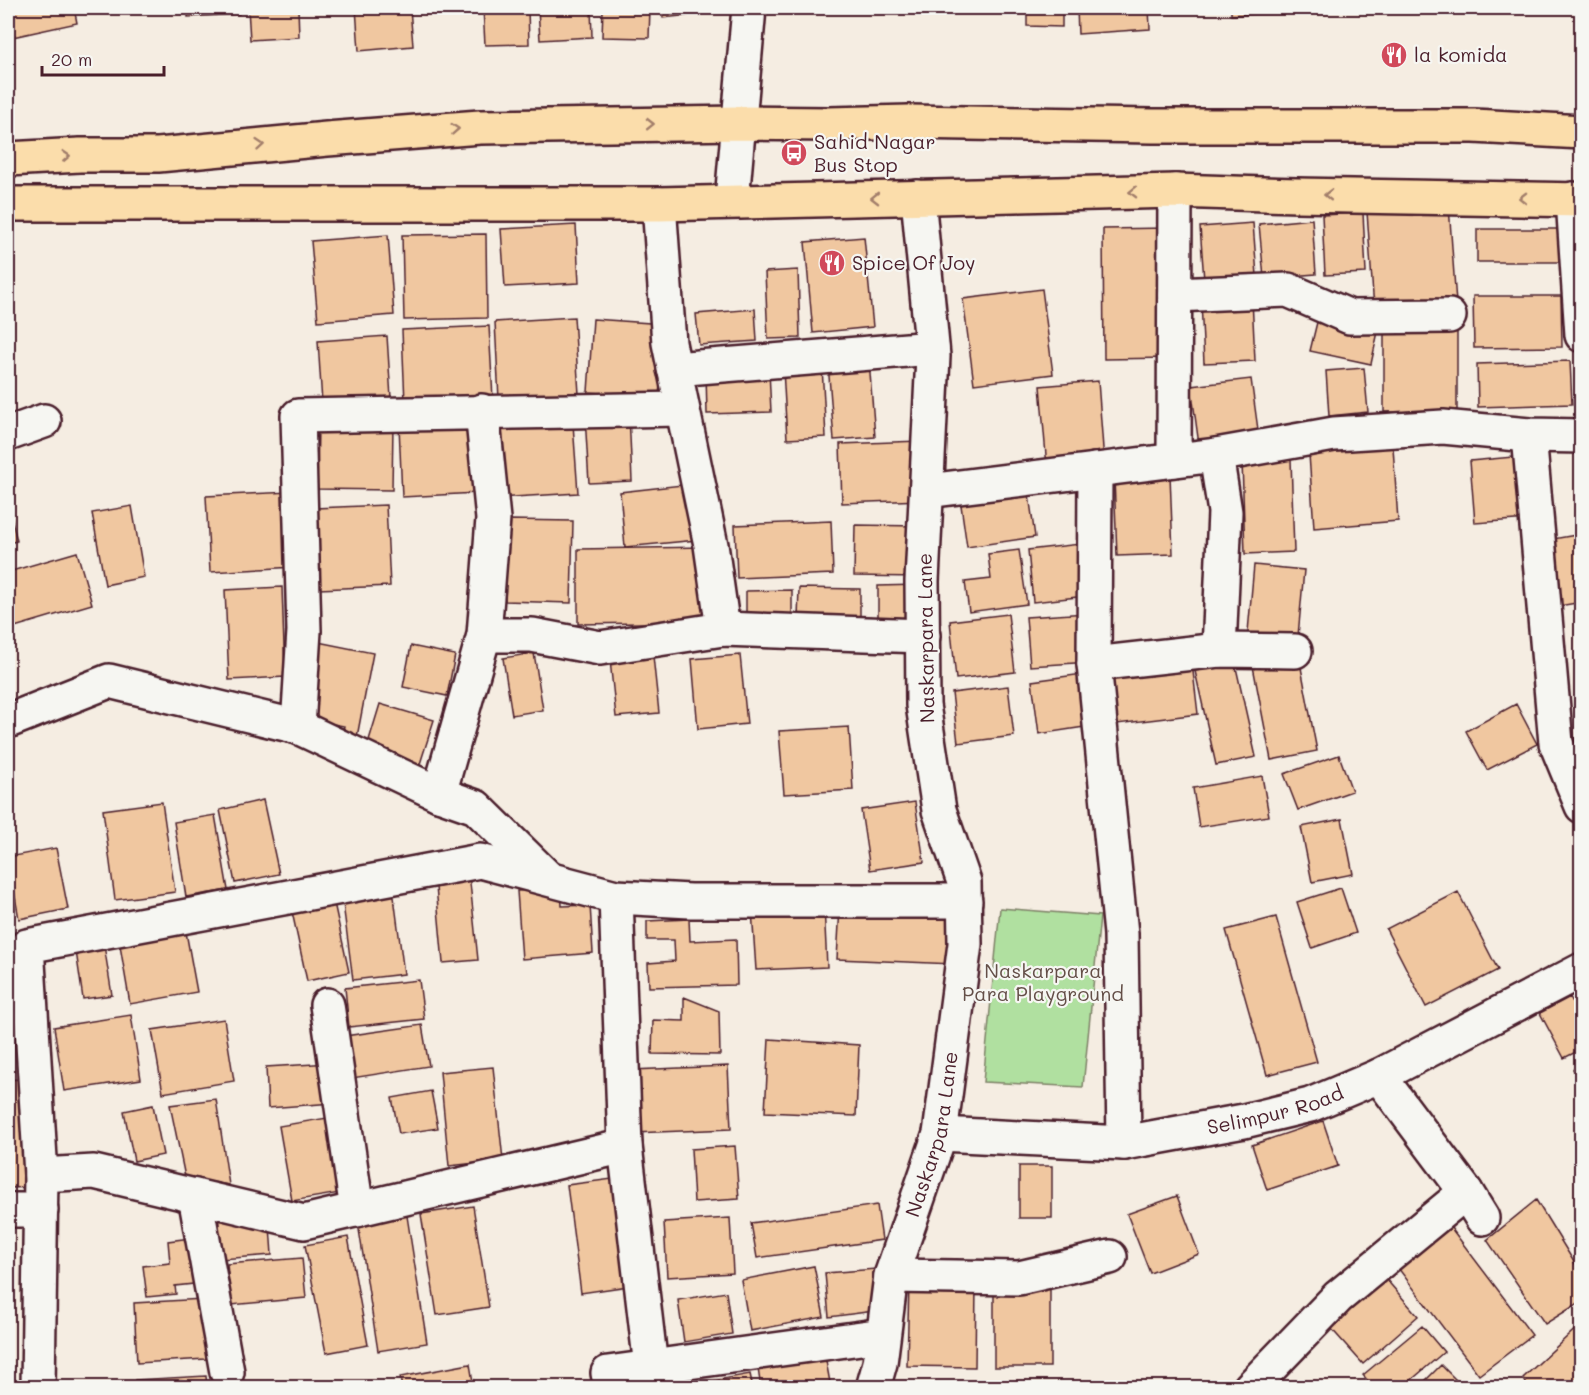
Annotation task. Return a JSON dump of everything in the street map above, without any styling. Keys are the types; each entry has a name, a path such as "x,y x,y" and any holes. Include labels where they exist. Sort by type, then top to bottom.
{"main road":[{"path":"8,159 80,155 158,155 327,139 480,128 739,123 1474,126 1581,132"},
{"path":"8,204 659,204 1175,191 1577,199"}],"street":[{"path":"732,201 749,8"},
{"path":"1174,460 1175,191"},
{"name":"Naskarpara Lane","path":"873,1388 880,1363 891,1276 940,1134 965,944 964,882 939,810 923,705 922,580 932,348 918,197"},
{"path":"1577,199 1581,335"},
{"path":"659,204 669,343 711,545 723,629"},
{"path":"1175,295 1288,290 1350,317 1449,316"},
{"path":"674,369 932,348"},
{"path":"298,727 304,631 298,416 682,409"},
{"path":"439,794 484,635 493,519 482,411"},
{"path":"8,434 44,421"},
{"path":"927,491 1216,455 1345,433 1443,427 1529,435 1581,436"},
{"path":"1529,435 1556,743 1581,806"},
{"path":"1216,455 1225,512 1219,650"},
{"path":"1095,470 1094,664 1121,934 1124,1143"},
{"path":"484,635 532,635 600,648 723,629 923,636"},
{"path":"1094,664 1219,650 1295,651"},
{"path":"8,721 109,681 298,727 439,794 476,807 548,879"},
{"path":"38,1388 41,1175 18,980 27,946 480,861 616,897 702,901 965,901"},
{"path":"616,897 625,1146 651,1368"},
{"name":"Selimpur Road","path":"940,1134 1124,1143 1244,1121 1310,1105 1379,1076 1581,970"},
{"path":"327,1005 357,1210"},
{"path":"1250,1388 1338,1298 1474,1205 1379,1076"},
{"path":"41,1175 93,1172 304,1222 625,1146"},
{"path":"195,1196 227,1372"},
{"path":"8,1210 41,1210"},
{"path":"891,1276 1019,1278 1110,1257"},
{"path":"611,1388 608,1373 883,1335"}],"green space":[{"name":"Naskarpara Para Playground","path":"1000,908 1100,916 1083,1087 983,1082"}],"building":[{"path":"8,8 74,8 77,23 8,38"},
{"path":"188,8 238,8 239,14 188,17"},
{"path":"248,8 298,8 299,37 250,40"},
{"path":"356,8 410,8 413,46 359,51"},
{"path":"483,8 528,8 529,44 485,45"},
{"path":"538,8 591,8 592,37 540,40"},
{"path":"603,8 650,8 649,38 602,37"},
{"path":"662,8 708,8 709,13 663,18"},
{"path":"799,8 827,8 800,11"},
{"path":"1027,8 1062,8 1062,27 1027,26"},
{"path":"1077,8 1149,8 1150,29 1078,34"},
{"path":"1231,8 1293,8 1294,13 1231,15"},
{"path":"1449,206 1456,303 1374,309 1367,212"},
{"path":"1363,213 1366,273 1325,275 1322,215"},
{"path":"1312,219 1316,274 1264,278 1259,224"},
{"path":"1253,223 1257,276 1204,280 1200,227"},
{"path":"576,225 579,283 505,287 501,229"},
{"path":"1168,228 1169,358 1104,359 1103,229"},
{"path":"1477,229 1560,229 1560,262 1477,262"},
{"path":"486,234 487,318 404,320 402,235"},
{"path":"388,235 394,315 318,321 311,241"},
{"path":"864,237 873,327 813,333 805,242"},
{"path":"798,270 800,338 768,339 765,272"},
{"path":"1042,289 1053,374 974,384 963,299"},
{"path":"1473,296 1561,296 1562,347 1474,348"},
{"path":"1252,299 1255,361 1204,363 1201,301"},
{"path":"755,309 757,341 699,345 696,314"},
{"path":"1319,314 1379,327 1371,364 1310,351"},
{"path":"574,317 579,394 499,399 495,322"},
{"path":"593,319 664,324 659,397 588,392"},
{"path":"1384,324 1457,324 1457,412 1384,412"},
{"path":"489,326 493,399 405,403 402,330"},
{"path":"387,336 391,398 322,403 318,341"},
{"path":"869,360 875,437 834,440 828,363"},
{"path":"1570,361 1572,404 1478,407 1477,364"},
{"path":"822,367 826,437 787,439 783,369"},
{"path":"1364,368 1368,412 1329,416 1326,371"},
{"path":"769,371 771,412 707,414 706,373"},
{"path":"1251,379 1259,437 1199,445 1191,386"},
{"path":"1098,381 1104,462 1047,467 1040,386"},
{"path":"629,414 632,481 589,483 585,416"},
{"path":"474,422 477,493 402,497 399,425"},
{"path":"318,423 393,424 392,490 317,489"},
{"path":"573,424 578,493 495,498 490,429"},
{"path":"920,441 922,500 842,503 840,444"},
{"path":"1393,447 1398,521 1314,528 1309,454"},
{"path":"1524,456 1529,519 1475,523 1470,461"},
{"path":"1291,459 1294,552 1245,554 1242,461"},
{"path":"1170,475 1173,554 1117,556 1114,477"},
{"path":"691,484 697,540 625,547 620,492"},
{"path":"1028,488 1035,537 967,547 960,498"},
{"path":"292,492 295,567 210,572 206,496"},
{"path":"8,504 17,541 8,543"},
{"path":"386,505 390,586 319,589 315,508"},
{"path":"132,506 144,577 105,585 92,513"},
{"path":"508,520 573,521 571,603 505,601"},
{"path":"831,521 833,574 737,578 735,525"},
{"path":"855,525 919,526 919,577 854,576"},
{"path":"1582,534 1582,602 1559,606 1547,540"},
{"path":"1080,544 1086,596 1033,602 1028,550"},
{"path":"708,547 709,622 578,624 578,549"},
{"path":"1019,550 1027,604 969,612 965,582 991,579 988,554"},
{"path":"77,552 92,604 8,629 8,572"},
{"path":"1254,565 1304,570 1297,647 1247,643"},
{"path":"918,585 919,622 878,623 878,586"},
{"path":"282,587 285,677 229,680 225,590"},
{"path":"799,588 860,589 860,620 798,619"},
{"path":"792,590 792,616 746,617 746,591"},
{"path":"1087,613 1090,662 1030,666 1026,617"},
{"path":"1008,614 1015,672 956,679 950,621"},
{"path":"318,642 373,653 357,737 342,734 344,726 303,718"},
{"path":"411,646 455,655 447,696 403,687"},
{"path":"1298,652 1317,751 1271,760 1252,661"},
{"path":"534,653 543,710 512,715 503,658"},
{"path":"740,655 747,724 698,729 692,659"},
{"path":"653,656 659,713 616,717 610,660"},
{"path":"1192,663 1198,714 1117,724 1111,673"},
{"path":"1235,663 1256,757 1216,765 1195,671"},
{"path":"1090,673 1097,725 1039,734 1032,681"},
{"path":"1008,686 1014,736 958,743 952,693"},
{"path":"380,704 434,720 419,767 366,750"},
{"path":"1516,704 1537,744 1487,770 1466,731"},
{"path":"849,727 853,790 784,794 779,731"},
{"path":"1339,755 1352,791 1298,810 1284,774"},
{"path":"1262,776 1269,816 1199,827 1193,788"},
{"path":"263,800 279,874 235,883 220,810"},
{"path":"162,802 175,892 115,900 103,810"},
{"path":"915,802 924,862 870,870 861,810"},
{"path":"215,815 228,890 186,897 174,822"},
{"path":"1342,819 1353,874 1312,882 1301,827"},
{"path":"56,848 68,909 19,919 8,857"},
{"path":"469,873 478,960 443,963 435,876"},
{"path":"1341,888 1356,933 1312,948 1297,902"},
{"path":"393,889 404,974 353,980 342,896"},
{"path":"561,889 562,906 590,905 593,953 522,959 517,891"},
{"path":"1458,892 1498,970 1426,1007 1386,929"},
{"path":"333,898 349,972 307,981 291,907"},
{"path":"824,906 827,967 756,970 752,910"},
{"path":"840,907 957,912 954,964 837,959"},
{"path":"1276,917 1317,1062 1267,1075 1226,930"},
{"path":"689,919 690,941 736,939 737,985 649,987 648,963 675,961 674,940 647,940 647,921"},
{"path":"184,921 197,992 130,1004 118,934"},
{"path":"103,939 112,995 83,999 75,944"},
{"path":"419,980 424,1019 349,1027 345,988"},
{"path":"684,997 719,1011 720,1055 652,1054 653,1020 684,1021"},
{"path":"1570,997 1582,1019 1582,1049 1564,1058 1540,1013"},
{"path":"131,1015 141,1079 64,1091 54,1027"},
{"path":"224,1019 234,1081 163,1093 152,1030"},
{"path":"422,1025 429,1066 352,1078 345,1036"},
{"path":"769,1039 859,1045 856,1116 765,1112"},
{"path":"330,1063 333,1103 268,1108 266,1067"},
{"path":"1582,1064 1582,1082 1573,1069"},
{"path":"728,1066 731,1129 633,1133 631,1070"},
{"path":"493,1067 503,1160 449,1166 440,1072"},
{"path":"32,1078 38,1187 8,1188 8,1080"},
{"path":"431,1091 438,1128 399,1134 392,1098"},
{"path":"216,1099 229,1185 185,1177 170,1105"},
{"path":"153,1105 163,1155 134,1161 124,1111"},
{"path":"339,1116 352,1191 292,1201 279,1126"},
{"path":"1323,1121 1338,1166 1267,1190 1252,1145"},
{"path":"735,1146 739,1199 694,1202 691,1149"},
{"path":"1019,1166 1052,1166 1052,1218 1019,1218"},
{"path":"620,1178 635,1285 581,1293 567,1185"},
{"path":"1177,1196 1199,1254 1150,1273 1127,1214"},
{"path":"1536,1200 1582,1275 1582,1301 1545,1324 1487,1240"},
{"path":"877,1205 882,1240 757,1258 751,1223"},
{"path":"473,1206 489,1307 437,1315 421,1214"},
{"path":"239,1209 241,1226 270,1226 272,1255 221,1259 218,1210"},
{"path":"407,1216 427,1343 378,1351 358,1223"},
{"path":"730,1218 733,1273 667,1277 664,1222"},
{"path":"1448,1224 1532,1335 1479,1375 1395,1264"},
{"path":"198,1237 203,1283 175,1286 176,1294 147,1297 143,1266 170,1263 168,1241"},
{"path":"348,1237 368,1345 326,1353 305,1245"},
{"path":"302,1258 306,1298 231,1305 227,1264"},
{"path":"814,1266 824,1317 750,1331 741,1280"},
{"path":"876,1269 874,1311 829,1317 825,1273"},
{"path":"1385,1278 1418,1316 1363,1364 1329,1326"},
{"path":"909,1282 976,1284 975,1367 907,1366"},
{"path":"994,1286 1050,1286 1050,1367 994,1367"},
{"path":"726,1292 732,1334 684,1342 678,1300"},
{"path":"203,1299 206,1359 137,1363 134,1303"},
{"path":"1582,1323 1582,1388 1529,1388 1523,1378"},
{"path":"1422,1326 1444,1352 1402,1388 1374,1388 1363,1375"},
{"path":"824,1350 831,1388 761,1388 757,1362"},
{"path":"470,1364 474,1388 402,1388 400,1377"},
{"path":"1441,1365 1464,1388 1418,1388"},
{"path":"750,1374 753,1388 690,1388 690,1385"},
{"path":"206,1376 207,1388 135,1388 135,1380"}],"place":[{"name":"la komida","path":"1394,55"},
{"name":"Sahid Nagar Bus Stop","path":"794,153"},
{"name":"Spice Of Joy","path":"832,263"}]}
